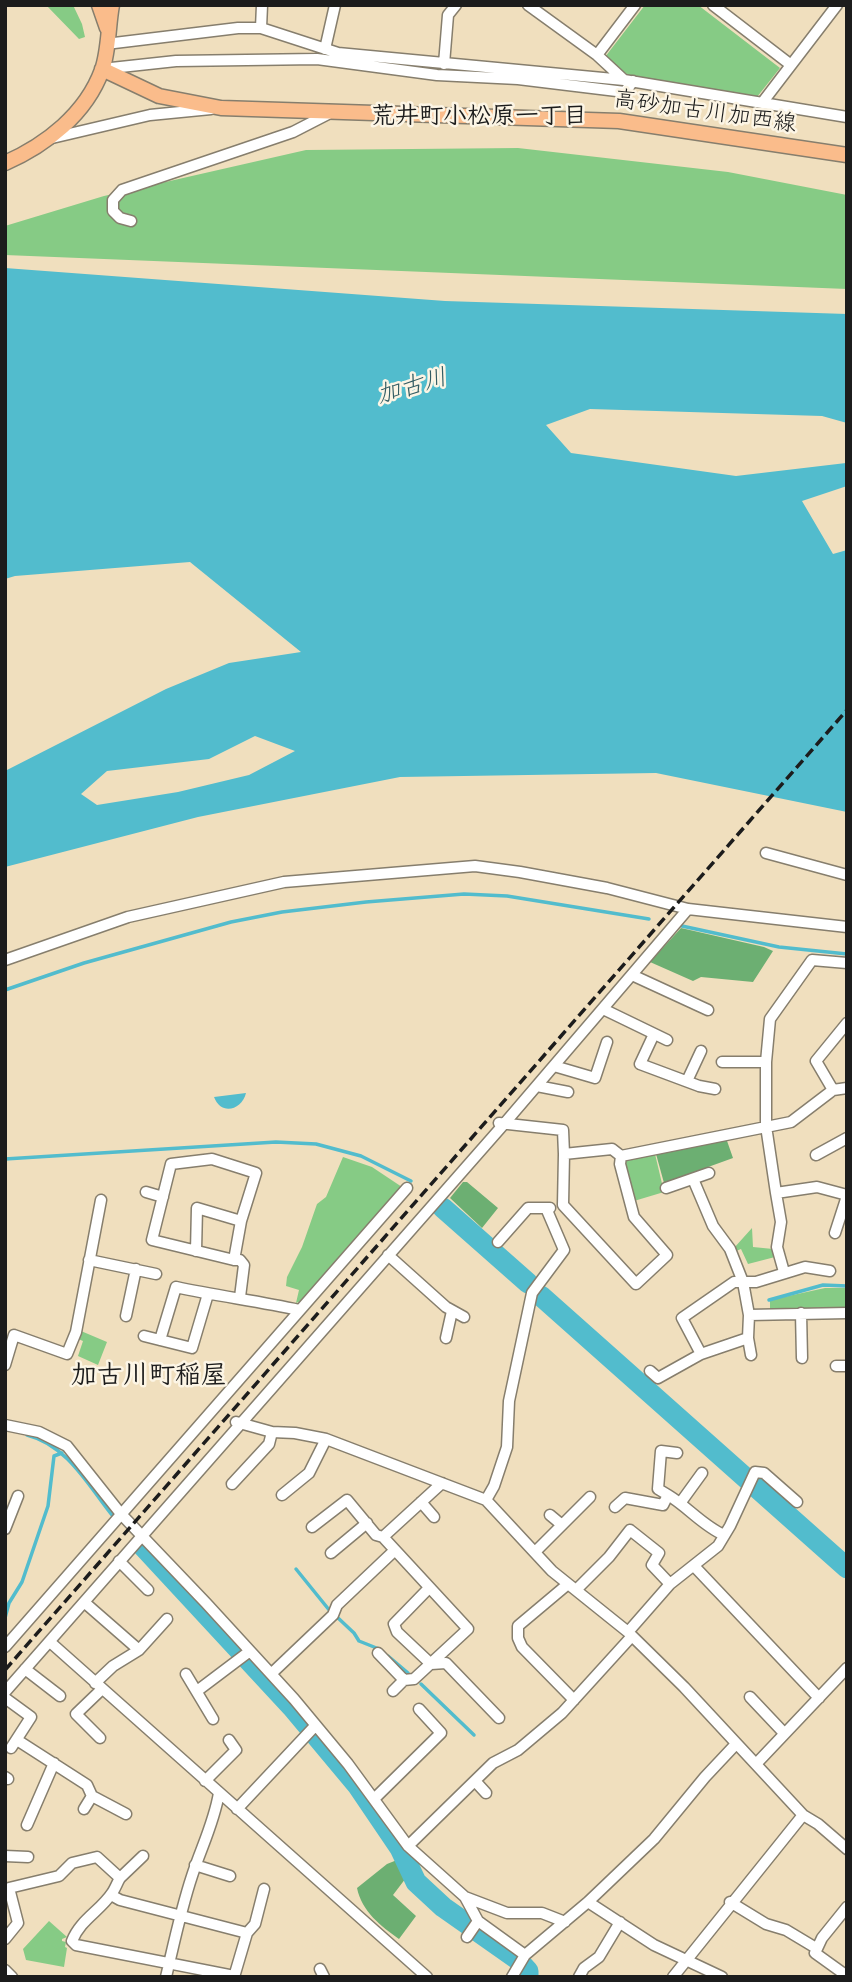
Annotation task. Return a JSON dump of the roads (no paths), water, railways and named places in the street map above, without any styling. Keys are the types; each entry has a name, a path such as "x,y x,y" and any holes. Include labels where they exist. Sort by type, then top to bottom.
{"main road":[{"path":"99,5 107,37"},
{"path":"5,163 52,138 85,101 102,69 112,5"},
{"name":"高砂加古川加西線","path":"102,69 159,96 221,108 619,121 847,155"}],"street":[{"path":"261,28 262,5"},
{"path":"325,49 335,5"},
{"path":"444,64 449,15 456,5"},
{"path":"528,5 629,80"},
{"path":"597,55 635,5"},
{"path":"713,5 791,65"},
{"path":"727,15 734,5"},
{"path":"762,103 837,5"},
{"path":"107,37 261,28 338,53 629,80 847,117"},
{"path":"102,69 176,61 317,60 437,75 518,79 625,92 629,80"},
{"path":"52,138 150,116 221,108"},
{"path":"131,220 120,218 113,211 113,200 121,190 293,132 332,112"},
{"path":"766,853 847,875"},
{"path":"5,960 128,917 284,882 475,866 607,888 688,909 847,927"},
{"path":"5,1692 238,1422 388,1255 500,1123 537,1086 688,909"},
{"path":"784,1272 777,1247 781,1222 766,1126 766,1062 770,1019 812,960 847,963"},
{"path":"632,975 708,1010"},
{"path":"603,1009 667,1040"},
{"path":"833,1090 816,1061 847,1023"},
{"path":"654,1034 640,1064 715,1089"},
{"path":"554,1066 595,1078 607,1042"},
{"path":"687,1081 701,1051"},
{"path":"722,1062 766,1062"},
{"path":"537,1086 568,1092"},
{"path":"564,1154 612,1149 621,1156 791,1122 833,1090 847,1088"},
{"path":"500,1123 564,1130 563,1205 636,1284 667,1255 634,1217 620,1164 621,1156"},
{"path":"820,1148 847,1138"},
{"path":"234,1260 241,1221 256,1174 212,1159 171,1164 152,1240 234,1260 240,1260 244,1265 240,1297"},
{"path":"666,1188 709,1173"},
{"path":"693,1179 713,1226 730,1249 743,1282 749,1315 748,1338 751,1355"},
{"path":"776,1193 817,1187 847,1196 835,1233"},
{"path":"7,1643 407,1188"},
{"path":"146,1192 163,1197"},
{"path":"5,1364 10,1333 67,1354 76,1332 101,1200"},
{"path":"498,1242 511,1219 528,1208 555,1208 563,1205"},
{"path":"196,1251 197,1208 241,1221"},
{"path":"486,1500 494,1486 507,1447 509,1401 532,1293 564,1250 546,1208"},
{"path":"388,1255 452,1311 464,1317"},
{"path":"89,1260 156,1274"},
{"path":"701,1354 682,1318 734,1282 756,1282 805,1267 830,1271"},
{"path":"126,1316 136,1269"},
{"path":"160,1340 176,1287 299,1310"},
{"path":"144,1336 192,1348 208,1294"},
{"path":"446,1338 452,1311"},
{"path":"749,1315 847,1312"},
{"path":"801,1313 802,1358"},
{"path":"650,1371 658,1378 701,1354 748,1338"},
{"path":"238,1422 272,1433 295,1433 326,1439 486,1500 552,1571 630,1634 684,1686 803,1815 845,1841"},
{"path":"5,1425 39,1432 67,1446 121,1514 271,1674 374,1799 408,1846 465,1897 478,1921 525,1955"},
{"path":"232,1484 240,1467 270,1444 272,1433"},
{"path":"282,1495 292,1480 309,1473 326,1439"},
{"path":"677,1453 661,1451 658,1489 681,1502 712,1530 724,1535"},
{"path":"408,1846 493,1763 518,1750 562,1713 670,1584 718,1546 755,1472 764,1473 797,1502"},
{"path":"681,1502 702,1473"},
{"path":"383,1537 397,1519 442,1483"},
{"path":"615,1507 625,1498 663,1505 668,1495"},
{"path":"535,1552 590,1497"},
{"path":"312,1527 327,1522 347,1500 376,1535 383,1537 468,1629 414,1679 404,1680 393,1691"},
{"path":"5,1529 12,1502"},
{"path":"421,1502 434,1517"},
{"path":"550,1515 562,1525"},
{"path":"331,1553 367,1523"},
{"path":"574,1700 522,1647 518,1638 518,1626 609,1557 631,1530 659,1553 652,1565 670,1584"},
{"path":"271,1674 333,1615 337,1605 394,1551"},
{"path":"119,1561 148,1590"},
{"path":"694,1566 819,1698"},
{"path":"429,1588 394,1624 397,1632 431,1664 446,1663 498,1717 488,1725"},
{"path":"84,1602 138,1650"},
{"path":"100,1738 76,1714 113,1666 138,1650 167,1619"},
{"path":"50,1642 415,1972 427,1977"},
{"path":"197,1691 250,1651"},
{"path":"378,1653 404,1680"},
{"path":"756,1764 847,1668"},
{"path":"25,1669 60,1696"},
{"path":"186,1674 214,1719"},
{"path":"474,1692 484,1682"},
{"path":"750,1697 783,1733"},
{"path":"5,1698 41,1724"},
{"path":"374,1799 441,1733 419,1709"},
{"path":"31,1717 14,1744 54,1763 87,1785 92,1796 126,1814"},
{"path":"237,1809 315,1726"},
{"path":"205,1781 236,1750 229,1740"},
{"path":"512,1977 525,1955 588,1902 654,1839 736,1744"},
{"path":"417,1756 426,1766"},
{"path":"27,1825 41,1805 54,1763"},
{"path":"475,1780 486,1793"},
{"path":"166,1977 179,1914 215,1816 219,1793"},
{"path":"84,1809 92,1796"},
{"path":"673,1977 730,1902 803,1815"},
{"path":"5,1856 28,1857"},
{"path":"142,1856 120,1878 111,1895 83,1923 72,1941 76,1945 234,1976 247,1933 255,1924 264,1889"},
{"path":"5,1939 18,1923 9,1888 59,1876 72,1863 97,1857 120,1878"},
{"path":"195,1865 230,1876"},
{"path":"111,1895 120,1900 247,1933"},
{"path":"465,1897 507,1913 542,1913 565,1922"},
{"path":"588,1902 654,1945 718,1976"},
{"path":"730,1902 766,1924 786,1930 816,1948"},
{"path":"847,1908 822,1938 815,1953 847,1976"},
{"path":"467,1937 478,1921"},
{"path":"579,1977 584,1968 599,1957 620,1922"},
{"path":"5,1970 12,1977"}],"water":[{"name":"加古川","path":"5,268 445,301 847,314 847,423 822,416 590,409 546,425 571,453 736,476 846,463 847,486 802,501 833,554 847,550 847,812 656,773 400,777 198,817 5,867 5,771 166,689 229,663 301,652 190,562 5,579","holes":["255,736 295,751 249,775 178,792 97,805 81,794 107,771 209,759"]},
{"path":"246,1093 236,1107 226,1109 217,1103 214,1097"}],"waterway":[{"path":"5,990 84,963 231,922 282,912 366,902 464,894 507,896 649,919"},
{"path":"682,926 779,947 847,954"},
{"path":"5,1159 276,1142 316,1144 361,1156 411,1181"},
{"path":"443,1208 528,1283"},
{"path":"769,1300 823,1285 847,1286"},
{"path":"541,1296 847,1568"},
{"path":"27,1435 54,1447 65,1457 112,1515"},
{"path":"5,1618 9,1603 22,1582 48,1506 54,1456 62,1453"},
{"path":"141,1544 292,1707 358,1786 400,1848 416,1882 443,1907 517,1959 528,1971 528,1977"},
{"path":"296,1569 330,1611"},
{"path":"337,1617 359,1641 379,1649"},
{"path":"388,1656 408,1673"},
{"path":"421,1684 474,1735"}],"railway":[{"path":"5,1670 847,710"}],"district":[{"name":"荒井町小松原一丁目","path":"479,117"},
{"name":"加古川町稲屋","path":"149,1376"}]}
